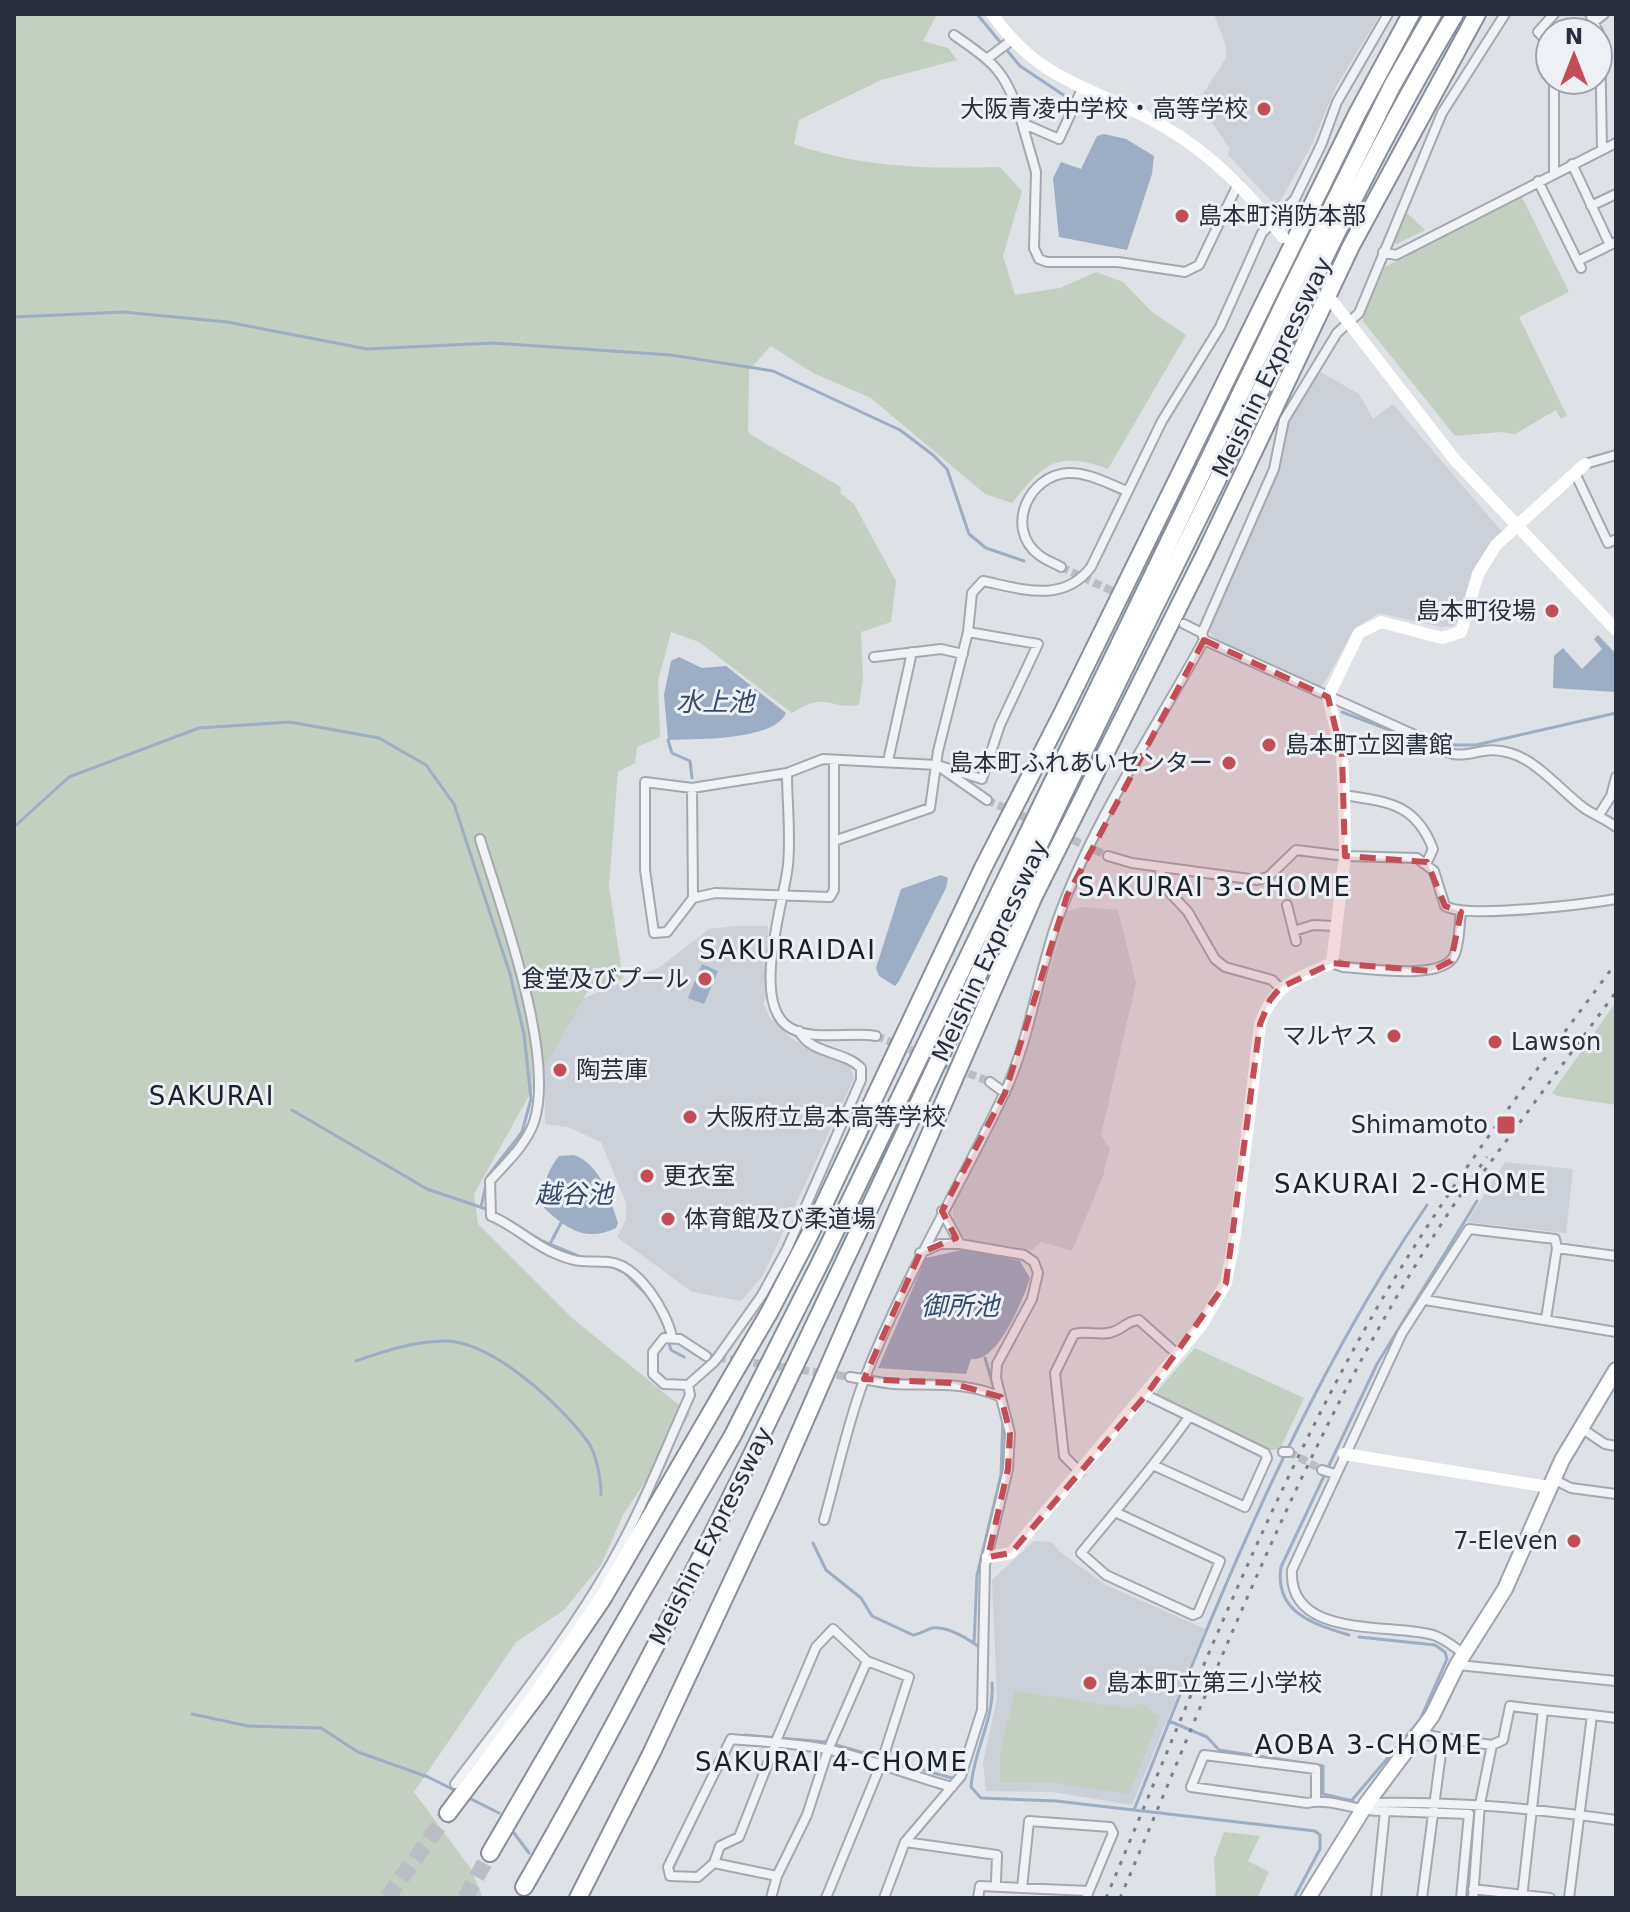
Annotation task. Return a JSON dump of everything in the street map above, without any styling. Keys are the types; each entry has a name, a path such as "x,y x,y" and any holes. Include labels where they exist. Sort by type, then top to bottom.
{"highway":[{"name":"Meishin Expressway","path":"451,1810 603,1598 770,1311 810,1234 983,868 1357,114 1411,14"},
{"name":"Meishin Expressway","path":"490,1853 733,1435 819,1265 1289,293 1392,86 1433,14"},
{"name":"Meishin Expressway","path":"524,1887 711,1540 1158,600 1370,171 1455,14"},
{"name":"Meishin Expressway","path":"578,1898 652,1752 772,1496 1033,898 1204,556 1351,246 1477,14"}],"main road":[{"path":"1308,1898 1365,1807 1421,1734 1461,1659 1505,1589 1551,1483 1615,1373"}],"street":[{"path":"992,14 1005,45 1082,89 1162,125 1197,148 1238,184 1283,237"},
{"path":"834,841 930,808 976,584 983,581 1056,592 1081,580 1162,421 1220,327 1262,233 1295,199 1322,143 1337,102 1388,14"},
{"path":"824,1520 863,1382 920,1253 1005,1093 1023,1046 1055,926 1067,896 1203,636 1274,469 1284,420 1348,322 1359,313 1442,113 1505,14"},
{"path":"954,35 988,58 1010,84 1036,172 1034,248 1039,259 1047,262 1118,262 1185,272 1199,265 1238,184"},
{"path":"988,58 1005,45"},
{"path":"1022,123 1059,139 1082,89"},
{"path":"1554,96 1554,173"},
{"path":"1601,96 1602,149"},
{"path":"1383,252 1396,255 1616,143"},
{"path":"1538,181 1579,264 1613,244 1572,164"},
{"path":"1591,206 1616,194"},
{"path":"1332,301 1455,460 1616,630"},
{"path":"1332,963 1345,856 1342,755 1328,697 1359,633 1368,626 1389,622 1442,638 1461,632 1482,565 1516,526 1580,469 1616,455"},
{"path":"1580,469 1607,543"},
{"path":"1061,567 1037,554 1026,536 1022,514 1029,494 1043,479 1064,473 1079,473 1127,491"},
{"path":"1184,624 1203,636 1456,757 1508,752 1522,758 1588,811 1616,827"},
{"path":"692,788 693,898 667,932 654,933 645,870 645,782 692,788 787,773 809,761 888,761 937,765 982,779 1000,725 1038,644 968,632"},
{"path":"874,657 941,649 963,654"},
{"path":"888,761 912,652"},
{"path":"693,898 715,893 830,897 834,890 834,761"},
{"path":"937,765 946,775 987,800"},
{"path":"455,1784 549,1658 612,1562 654,1480 695,1381 716,1360 762,1295 787,1249 861,1080 861,1068 855,1062 814,1046 781,1019 772,996 774,926 788,865 787,773"},
{"path":"1599,815 1611,796 1616,777"},
{"path":"1344,795 1411,813 1420,821 1433,849 1427,862"},
{"path":"480,839 531,1016 538,1065 534,1121 529,1135 490,1181 491,1216 550,1251 578,1263 606,1262 622,1267 658,1301 668,1316 669,1338"},
{"path":"1108,856 1160,867 1257,880 1268,877 1296,850 1345,856 1406,856 1427,862 1434,871 1445,906 1461,912 1560,908 1616,899"},
{"path":"1160,867 1161,883 1188,912 1215,959 1225,967 1272,980 1280,988"},
{"path":"1287,905 1295,936 1313,925 1335,926"},
{"path":"988,1557 1011,1553 1201,1326 1226,1283 1235,1234 1260,1024 1270,1000 1280,988 1332,963 1343,967 1420,971 1441,968 1455,954 1461,912"},
{"path":"799,1031 876,1036"},
{"path":"990,1082 1005,1093"},
{"path":"942,1211 960,1244"},
{"path":"1546,1319 1557,1248 1555,1239 1469,1229 1402,1333 1292,1570 1292,1583 1300,1602 1343,1624 1437,1636 1461,1659 1616,1681"},
{"path":"884,1898 905,1842 956,1782 985,1699 981,1645 988,1557 1008,1469 1010,1433 998,1396 997,1364 1032,1299 1038,1273 1034,1262 1024,1255 960,1244 940,1244 920,1253"},
{"path":"1557,1248 1616,1256"},
{"path":"1425,1300 1616,1332"},
{"path":"1080,1472 1064,1456 1055,1373 1074,1334 1116,1331 1128,1321 1139,1320 1177,1354"},
{"path":"669,1338 706,1356"},
{"path":"669,1338 653,1352 653,1374 664,1384 695,1381"},
{"path":"850,1377 863,1382 893,1384 951,1383 998,1396"},
{"path":"1146,1395 1265,1453 1267,1458 1245,1507 1155,1466"},
{"path":"1115,1512 1220,1561 1198,1613 1193,1615 1106,1575 1081,1553 1115,1512 1155,1466 1189,1417"},
{"path":"1581,1428 1605,1444 1616,1446"},
{"path":"1344,1454 1616,1494"},
{"path":"1322,1470 1335,1474"},
{"path":"826,1898 883,1760 909,1677 867,1661 833,1629 816,1647 777,1739 739,1837 720,1846 714,1863 698,1877 670,1876 668,1867 738,1740 777,1739 830,1745 883,1760 956,1782"},
{"path":"771,1898 777,1876 807,1815 830,1745 867,1661"},
{"path":"1421,1734 1492,1745 1503,1740 1510,1706 1616,1718"},
{"path":"1522,1897 1543,1710"},
{"path":"1569,1898 1592,1715"},
{"path":"1422,1898 1443,1738"},
{"path":"1492,1745 1480,1804 1473,1894 1550,1898"},
{"path":"1316,1801 1316,1769 1204,1755 1191,1787 1385,1811 1434,1805 1469,1814 1461,1898"},
{"path":"1365,1807 1480,1804 1616,1820"},
{"path":"1376,1898 1385,1811"},
{"path":"978,1898 980,1886 1087,1895 1113,1833 1110,1827 1029,1821 1022,1888"},
{"path":"905,1842 997,1855 996,1881"},
{"path":"714,1863 777,1876"}],"highlighted area":[{"path":"1204,640 1328,697 1342,755 1345,856 1427,862 1445,906 1461,912 1451,961 1431,971 1332,963 1280,988 1270,1000 1260,1024 1226,1283 1146,1395 1011,1553 988,1557 1008,1469 1010,1433 1001,1397 951,1383 864,1379 920,1253 956,1238 942,1211 1005,1093 1067,896"}],"shaded area":[{"name":"大阪青凌中学校・高等学校","path":"1214,14 1380,14 1336,87 1312,144 1277,207 1228,155 1230,149 1200,105 1199,100 1226,58 1226,46"},
{"path":"1319,371 1359,394 1373,419 1393,404 1502,532 1475,566 1458,622 1453,626 1441,627 1379,613 1355,628 1319,687 1220,643 1207,630 1278,471 1288,420"},
{"path":"1084,907 1118,910 1136,983 1101,1135 1110,1148 1103,1176 1072,1251 1041,1242 1032,1250 970,1240 960,1235 953,1224 953,1204 1018,1078 1067,911"},
{"name":"大阪府立島本高等学校","path":"768,926 768,996 763,1003 771,1020 777,1020 788,1036 807,1048 850,1066 854,1078 763,1275 741,1301 692,1292 617,1237 626,1220 626,1203 601,1142 568,1127 545,1124 545,1048 565,1006 660,967 709,929"},
{"path":"1505,1162 1573,1169 1566,1233 1467,1222"},
{"name":"島本町立第三小学校","path":"1034,1541 1052,1542 1060,1552 1106,1585 1205,1629 1132,1805 1053,1792 986,1791 983,1763 997,1698 992,1580"}],"green space":[{"path":"14,14 937,14 923,41 948,48 957,60 881,80 799,120 794,144 845,158 896,165 1000,167 1022,191 1003,256 1015,295 1060,288 1096,272 1123,282 1152,312 1186,335 1108,469 1076,461 1052,464 1033,479 1012,503 985,494 871,398 813,373 771,346 749,370 748,433 841,487 840,493 854,504 896,581 891,622 861,632 863,678 859,705 821,702 792,713 699,642 671,632 658,681 660,737 637,747 635,763 618,772 609,886 623,979 587,992 474,1194 478,1224 572,1318 690,1414 623,1515 601,1565 564,1610 516,1642 414,1792 471,1869 483,1898 14,1898"},
{"path":"1522,197 1569,292 1519,317 1567,416 1561,419 1556,410 1515,434 1500,432 1455,436 1362,320 1385,267"},
{"path":"1405,211 1425,230 1397,244 1393,241"},
{"path":"1616,1002 1616,1105 1552,1093"},
{"path":"1195,1348 1304,1398 1280,1449 1270,1450 1157,1397 1157,1391"},
{"path":"1015,1691 1133,1709 1138,1703 1160,1716 1129,1794 1055,1783 1000,1783 1000,1753"},
{"path":"1224,1832 1260,1836 1248,1861 1269,1872 1257,1898 1216,1898 1214,1859"}],"water":[{"path":"1104,134 1126,139 1154,156 1152,174 1127,250 1059,237 1053,178 1061,162 1081,169 1097,136"},
{"path":"1598,635 1616,654 1616,692 1553,688 1554,656 1563,648 1582,669 1602,649 1594,639"},
{"name":"水上池","path":"679,657 702,668 726,666 786,713 779,722 751,734 668,740 664,695 671,661"},
{"path":"941,875 948,878 946,888 895,986 879,976 876,968 901,889"},
{"path":"702,964 718,971 704,1004 688,998"},
{"name":"越谷池","path":"574,1155 591,1166 603,1183 618,1223 616,1228 585,1234 560,1222 544,1208 544,1187 551,1168 559,1156"},
{"name":"御所池","path":"966,1249 1020,1261 1030,1278 1008,1329 990,1352 981,1358 971,1359 966,1374 878,1368 926,1258"}],"waterway":[{"path":"977,14 1020,66 1071,100"},
{"path":"14,317 123,312 227,322 367,349 493,343 671,355 773,371 900,430 947,469 969,534 986,548 1024,561"},
{"path":"1342,712 1424,743"},
{"path":"1439,745 1476,745 1616,713"},
{"path":"14,827 69,777 199,728 290,722 379,738 426,765 454,804 510,974 524,1034 531,1099 522,1132 488,1176 481,1207"},
{"path":"668,740 672,753 690,761 692,778"},
{"path":"292,1110 427,1189 492,1211 542,1241 583,1258"},
{"path":"1349,1635 1299,1614 1284,1595 1280,1582 1281,1567 1377,1364 1477,1201"},
{"path":"1134,1810 1264,1499 1340,1348 1427,1205"},
{"path":"550,1244 561,1223"},
{"path":"613,1267 625,1273 650,1298"},
{"path":"664,1325 671,1350 684,1357"},
{"path":"356,1361 400,1347 434,1341 464,1344 484,1352 544,1394 576,1427 594,1454 601,1495"},
{"path":"985,1358 995,1392"},
{"path":"974,1643 977,1575 1001,1475 1003,1418"},
{"path":"813,1543 826,1570 861,1598 872,1616 913,1635 932,1628 947,1629 988,1653"},
{"path":"1352,1800 1420,1720 1447,1659 1445,1652 1435,1645 1359,1637"},
{"path":"992,1683 990,1709 971,1787 981,1798 1056,1801 1315,1831 1320,1835 1320,1849 1294,1898"},
{"path":"192,1714 248,1726 321,1728 358,1752 428,1777 456,1791"},
{"path":"1169,1721 1207,1737 1219,1750 1323,1766 1323,1794 1353,1801"},
{"path":"741,1738 745,1735 826,1742 955,1779"},
{"path":"673,1868 709,1792"},
{"path":"467,1797 499,1813"},
{"path":"1457,1808 1473,1810 1473,1813"},
{"path":"514,1833 529,1853"},
{"path":"1466,1898 1467,1873"}],"tunnel":[{"path":"1061,567 1140,604"},
{"path":"987,800 1035,822"},
{"path":"1062,835 1108,856"},
{"path":"876,1036 923,1055"},
{"path":"935,1060 990,1082"},
{"path":"706,1356 850,1377"},
{"path":"1289,1452 1322,1470"},
{"path":"387,1898 448,1813"},
{"path":"465,1898 490,1853"}],"railway":[{"path":"1106,1898 1254,1550 1355,1347 1446,1199 1616,963"},
{"path":"1484,1171 1616,992"},
{"path":"1120,1898 1241,1612 1328,1424 1376,1332 1429,1243 1487,1157"}],"place":[{"name":"大阪青凌中学校・高等学校","path":"1264,109"},
{"name":"島本町消防本部","path":"1182,216"},
{"name":"島本町役場","path":"1552,611"},
{"name":"島本町立図書館","path":"1269,745"},
{"name":"島本町ふれあいセンター","path":"1229,763"},
{"name":"食堂及びプール","path":"705,979"},
{"name":"マルヤス","path":"1394,1036"},
{"name":"Lawson","path":"1495,1042"},
{"name":"陶芸庫","path":"560,1070"},
{"name":"大阪府立島本高等学校","path":"690,1117"},
{"name":"Shimamoto","path":"1506,1125"},
{"name":"更衣室","path":"647,1176"},
{"name":"体育館及び柔道場","path":"668,1219"},
{"name":"7-Eleven","path":"1574,1541"},
{"name":"島本町立第三小学校","path":"1090,1683"}],"district":[{"name":"SAKURAI 3-CHOME","path":"1215,887"},
{"name":"SAKURAIDAI","path":"788,950"},
{"name":"SAKURAI","path":"212,1096"},
{"name":"SAKURAI 2-CHOME","path":"1411,1184"},
{"name":"AOBA 3-CHOME","path":"1369,1745"},
{"name":"SAKURAI 4-CHOME","path":"832,1762"}]}
